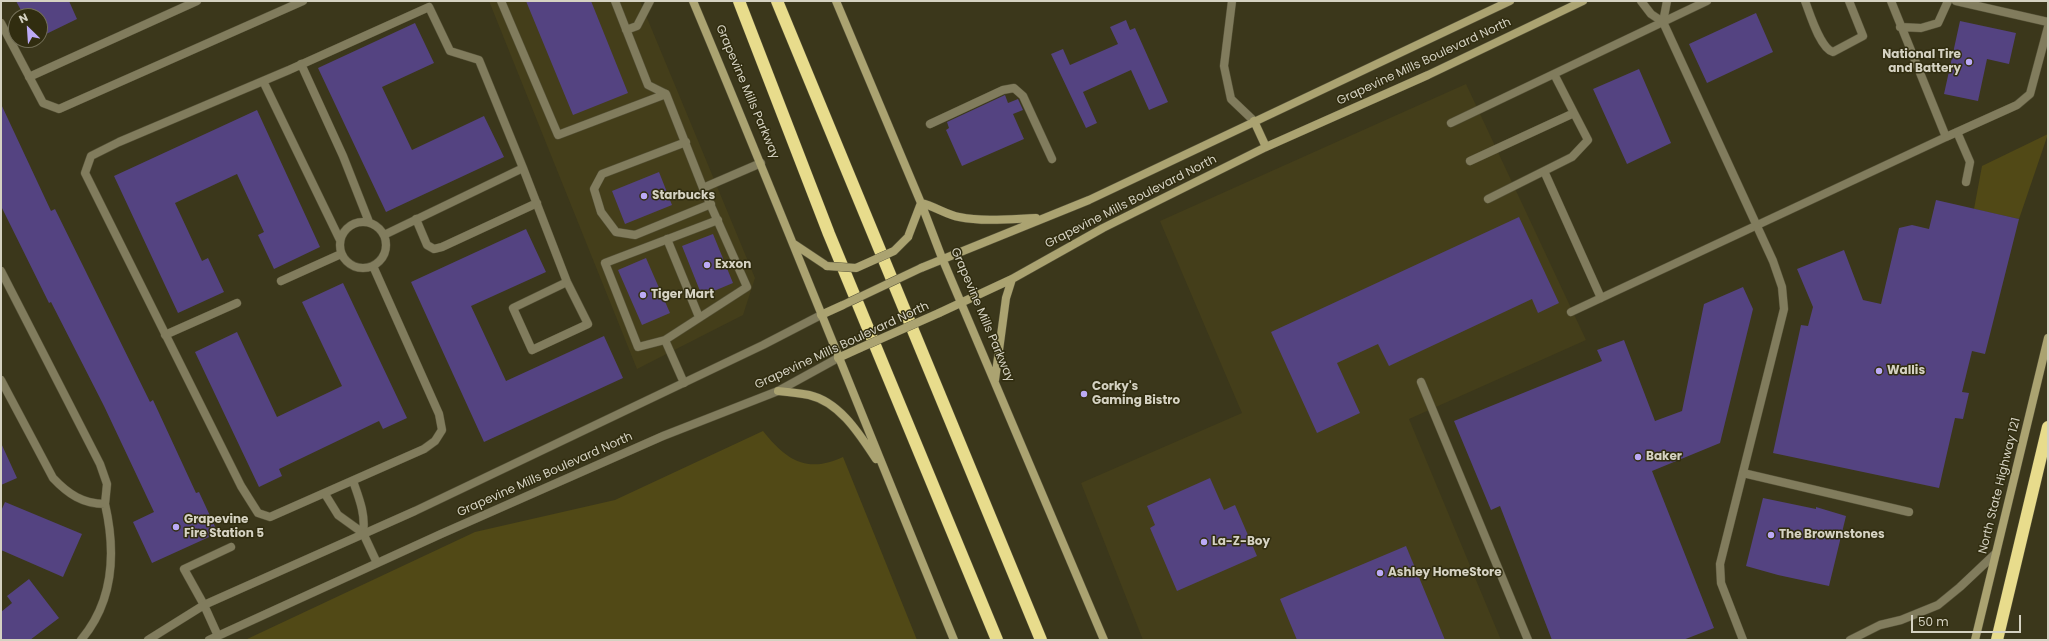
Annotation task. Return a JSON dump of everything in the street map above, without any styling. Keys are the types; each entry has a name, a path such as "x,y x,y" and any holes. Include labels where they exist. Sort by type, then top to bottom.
{"highway":[{"name":"Grapevine Mills Parkway","path":"739,1 828,234 997,640"},
{"path":"777,1 1041,640"},
{"path":"1997,640 2048,427"}],"main road":[{"name":"Grapevine Mills Parkway","path":"693,1 761,163 838,358 954,640"},
{"name":"Grapevine Mills Parkway","path":"836,1 921,203 942,258 962,302 1104,640"},
{"name":"Grapevine Mills Boulevard North","path":"821,315 942,258 1088,200 1510,1"},
{"name":"Grapevine Mills Boulevard North","path":"838,358 1012,279 1104,228 1266,147 1428,75 1583,1"},
{"path":"1254,121 1266,147"},
{"path":"794,244 827,266 856,268 894,251 908,238 921,203 936,207 958,217 985,220 1043,218"},
{"path":"995,381 1006,298 1012,279"},
{"name":"North State Highway 121","path":"1975,640 2048,338"},
{"path":"778,391 811,395 832,406 857,431 885,472"}],"street":[{"path":"29,77 198,1"},
{"path":"1,23 42,103 59,109 303,1"},
{"path":"501,1 558,135 666,94"},
{"path":"615,1 648,86 666,94 703,188 718,220 747,288 699,317 665,340 638,346 606,263 718,220"},
{"path":"626,30 637,26 650,1"},
{"path":"1232,1 1224,66 1231,99 1254,121"},
{"path":"1641,1 1651,14 1662,22 1773,261 1782,286 1784,310 1720,564 1721,583 1743,640"},
{"path":"1662,22 1667,1"},
{"path":"1451,124 1707,1"},
{"path":"1805,1 1822,42 1828,50 1833,52 1863,36 1849,1"},
{"path":"1891,1 1900,27 1946,137"},
{"path":"1900,27 1921,28 1938,23 1948,1"},
{"path":"1956,1 2048,22"},
{"path":"373,266 439,414 442,430 434,441 424,449 325,494 270,517 258,513 241,486 85,173 91,156 119,142 263,81 431,4 450,51 479,60 537,203 567,282 588,324 532,350 513,308 567,282"},
{"path":"1571,312 2017,105 2030,94 2048,27"},
{"path":"301,64 343,156 369,222"},
{"path":"1488,199 1572,157 1588,140 1554,74"},
{"path":"263,81 340,240"},
{"path":"930,124 1003,90 1014,88 1023,96 1052,159"},
{"path":"1470,161 1574,113"},
{"path":"1957,132 1970,162 1966,182"},
{"path":"686,142 602,174 594,189 601,212 616,232 635,235 710,204"},
{"path":"703,188 761,163"},
{"path":"384,235 523,168"},
{"path":"1544,171 1601,298"},
{"path":"416,219 428,245 434,249 442,247 537,203"},
{"path":"357,222 369,222 378,227 384,235 386,243 385,252 380,260 373,266 361,268 350,264 341,254 339,248 340,240 346,228 357,222"},
{"path":"667,239 699,317"},
{"path":"281,281 341,254"},
{"path":"1,271 100,464 107,484 105,504 111,528 108,592 98,618 81,640"},
{"path":"165,335 236,303"},
{"name":"Grapevine Mills Boulevard North","path":"148,640 204,606 363,533 415,511 763,346 821,315"},
{"path":"665,340 684,383"},
{"name":"Grapevine Mills Boulevard North","path":"209,640 377,563 663,436 778,391 838,358"},
{"path":"1,380 53,478 65,490 81,500 94,504 105,504"},
{"path":"1421,382 1528,640"},
{"path":"1743,473 1908,512"},
{"path":"353,481 360,500 365,523 363,533"},
{"path":"325,494 338,514 363,533 377,563"},
{"path":"218,636 184,569 232,547"},
{"path":"1850,640 1880,625 1902,620 1938,605 1960,587 1996,553"}],"shaded area":[{"path":"489,1 640,1 755,278 743,315 637,369"},
{"path":"1466,84 1586,340 1409,419 1501,640 1143,640 1081,483 1242,413 1160,221"},
{"path":"2048,134 2019,219 1974,209 1982,166"},
{"path":"763,431 780,450 798,461 808,464 819,464 843,457 917,640 245,640 475,532 615,500"}],"building":[{"path":"16,1 69,1 77,19 48,33 48,8 20,8"},
{"path":"526,1 591,1 628,93 573,115"},
{"path":"1756,13 1773,52 1707,83 1689,44"},
{"path":"1126,20 1130,30 1135,28 1168,102 1149,110 1131,70 1083,92 1097,123 1086,128 1051,54 1063,49 1070,65 1118,44 1110,27"},
{"name":"National Tire and Battery","path":"1960,21 2016,33 2009,64 1987,59 1978,101 1944,94"},
{"path":"415,23 434,63 382,87 412,150 484,116 504,157 386,212 318,68"},
{"path":"1639,69 1671,143 1627,164 1593,89"},
{"path":"1005,95 1008,103 1018,99 1023,110 1013,114 1024,139 962,166 946,130 949,128 947,122"},
{"path":"1,104 51,211 55,209 150,402 153,400 196,493 199,492 218,533 152,563 133,522 154,512 104,406 51,302 49,303 1,206"},
{"path":"257,110 320,247 274,269 258,235 264,232 237,174 175,203 202,261 208,258 224,292 178,313 114,176"},
{"path":"659,172 672,205 625,224 612,191"},
{"name":"Wallis","path":"1936,200 2019,219 1985,354 1972,351 1962,392 1969,393 1963,419 1955,418 1939,488 1773,453 1801,325 1808,326 1813,307 1797,269 1844,250 1863,300 1881,304 1899,228 1912,225 1929,229"},
{"path":"1519,217 1559,303 1538,313 1532,299 1389,366 1378,344 1337,363 1360,413 1317,433 1271,332"},
{"path":"526,229 546,272 471,306 506,381 604,336 623,378 484,442 411,282"},
{"name":"Exxon","path":"713,234 733,283 702,296 682,246"},
{"path":"646,258 670,313 642,325 618,270"},
{"path":"343,283 407,418 383,429 379,421 279,469 282,476 259,487 195,352 237,332 277,417 342,386 302,302"},
{"name":"Baker","path":"1743,287 1753,309 1720,443 1652,471 1714,628 1683,640 1552,640 1500,506 1491,510 1454,421 1602,361 1597,350 1624,340 1655,421 1682,411 1704,304"},
{"path":"1,443 17,478 1,485"},
{"name":"La-Z-Boy","path":"1210,478 1224,510 1235,505 1257,556 1177,591 1150,528 1155,525 1147,506"},
{"path":"1763,498 1816,509 1816,507 1846,516 1829,586 1778,575 1746,566"},
{"path":"5,502 82,534 63,577 1,550 1,511"},
{"name":"Ashley HomeStore","path":"1406,546 1445,640 1297,640 1280,599"},
{"path":"29,579 59,618 30,640 1,640 1,612 12,603 7,596"}],"place":[{"name":"National Tire and Battery","path":"1969,62"},
{"name":"Starbucks","path":"644,196"},
{"name":"Exxon","path":"707,265"},
{"name":"Tiger Mart","path":"643,295"},
{"name":"Wallis","path":"1879,371"},
{"name":"Corky's Gaming Bistro","path":"1084,394"},
{"name":"Baker","path":"1638,457"},
{"name":"Grapevine Fire Station 5","path":"176,527"},
{"name":"The Brownstones","path":"1771,535"},
{"name":"La-Z-Boy","path":"1204,542"},
{"name":"Ashley HomeStore","path":"1380,573"}]}
